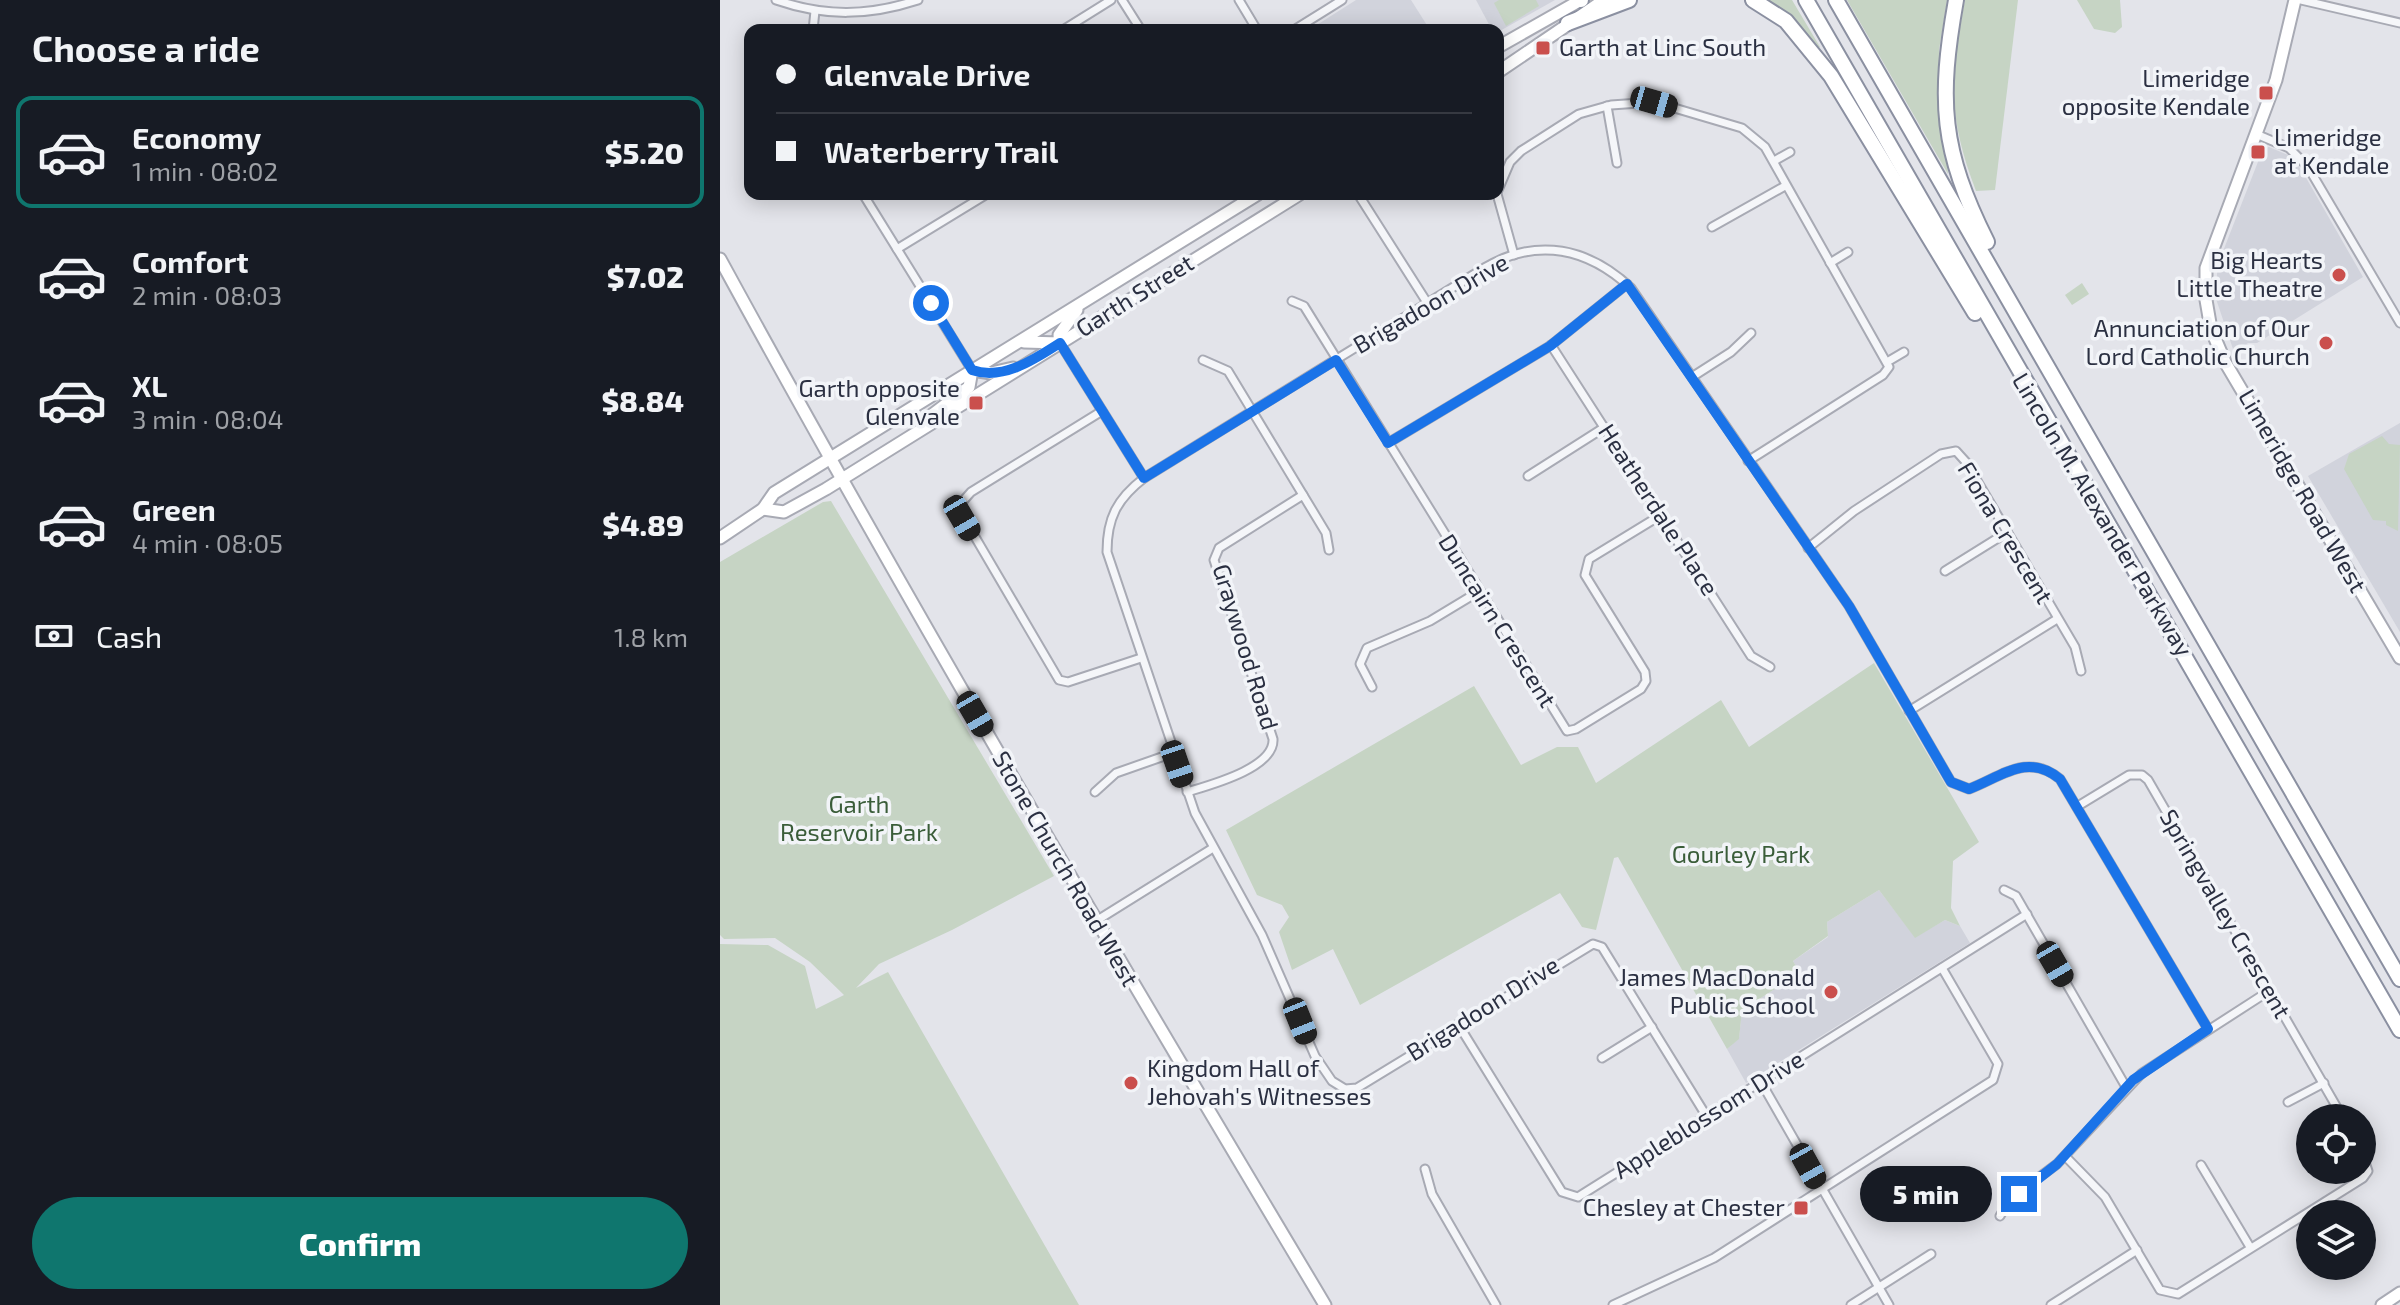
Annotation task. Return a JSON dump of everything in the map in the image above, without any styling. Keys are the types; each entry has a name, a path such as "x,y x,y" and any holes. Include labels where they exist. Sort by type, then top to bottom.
{"highway":[{"path":"1568,23 1629,0"},
{"path":"1753,0 1786,21 1831,76 1988,335 2011,360"},
{"name":"Lincoln M. Alexander Parkway","path":"1806,0 2400,1030"},
{"name":"Lincoln M. Alexander Parkway","path":"1836,0 2400,979"},
{"path":"1956,0 1946,59 1945,125 1964,195 1999,267 1998,280"}],"main road":[{"path":"1504,44 1581,0"},
{"path":"1504,68 1604,0"},
{"name":"Limeridge Road West","path":"2298,0 2276,80 2206,268 2206,300 2211,329 2225,362 2400,658"},
{"name":"Garth Street","path":"720,538 763,509 774,493 1248,200"},
{"name":"Garth Street","path":"763,509 784,512 840,480 1290,200"},
{"name":"Stone Church Road West","path":"720,259 840,480 1094,922 1325,1305"},
{"path":"1015,344 1034,340 1060,343 1059,335 1081,305"},
{"path":"894,447 969,387 972,370 991,373 1032,360"},
{"path":"2382,1305 2400,1293"}],"street":[{"path":"776,0 815,11 861,13 918,0"},
{"path":"1073,24 1111,0"},
{"path":"1122,0 1137,24"},
{"path":"1239,0 1253,24"},
{"path":"1304,24 1342,0"},
{"path":"2298,0 2400,23"},
{"path":"814,24 815,11"},
{"path":"1504,173 1521,151 1579,114 1607,106 1654,102 1742,128 1765,147 1889,367 1883,375 1748,461"},
{"path":"1607,106 1617,163"},
{"path":"2256,134 2289,148 2308,167 2400,323"},
{"path":"1774,161 1790,152"},
{"path":"1712,227 1785,186"},
{"path":"867,200 972,370"},
{"path":"897,249 974,200"},
{"path":"1362,200 1428,304"},
{"path":"1499,200 1514,255"},
{"name":"Brigadoon Drive","path":"1707,1117 1602,947 1593,944 1357,1088 1345,1089 1332,1081 1315,1056 1262,935 1213,848 1187,792 1115,584 1107,537 1109,521 1123,494 1144,478 1486,267 1514,255 1549,248 1573,252 1605,266 1627,284 1849,606 1957,787 1969,789 2010,769 2033,766 2060,779 2208,1029"},
{"path":"1830,263 1848,252"},
{"path":"1388,443 1551,345 1627,284"},
{"name":"Duncairn Crescent","path":"1292,301 1304,306 1478,592 1567,731 1576,729 1641,689 1646,681 1645,672 1585,575 1589,559 1661,515"},
{"path":"1692,377 1731,352 1751,333"},
{"path":"1060,343 1144,478"},
{"name":"Heatherdale Place","path":"1551,345 1751,656 1770,667"},
{"path":"1887,362 1904,352"},
{"path":"1203,360 1228,371 1326,533 1329,550"},
{"path":"1102,411 971,492 963,501 961,513 1059,680 1068,682 1141,658"},
{"path":"1528,476 1605,427"},
{"name":"Fiona Crescent","path":"1808,548 1854,511 1951,450 1966,462 2057,619 1909,711"},
{"name":"Graywood Road","path":"1187,792 1234,776 1272,751 1273,739 1214,560 1219,548 1303,495"},
{"path":"1945,571 2006,533"},
{"path":"1372,687 1360,664 1367,648 1430,621 1478,592"},
{"path":"2057,619 2076,649 2081,671"},
{"path":"1095,792 1116,773 1173,753"},
{"name":"Springvalley Crescent","path":"2078,806 2129,775 2142,775 2148,780 2335,1104"},
{"path":"1094,922 1213,848"},
{"path":"2004,890 2016,896 2126,1087"},
{"name":"Appleblossom Drive","path":"1458,1024 1559,1188 1570,1197 1583,1195 2027,914"},
{"path":"1613,1305 1707,1261 1998,1075 1998,1064 1942,968"},
{"path":"2000,1216 2010,1199 2065,1156 2126,1087 2149,1068 2269,991"},
{"path":"1602,1058 1652,1027"},
{"path":"1761,1082 1889,1305"},
{"path":"2288,1102 2324,1083"},
{"path":"2065,1156 2101,1191 2160,1290 2178,1294 2353,1184"},
{"path":"2201,1165 2250,1247"},
{"path":"1425,1169 1432,1194 1496,1305"},
{"path":"2051,1305 2137,1250"},
{"path":"1851,1305 1931,1254"},
{"path":"2064,1296 2069,1305"}],"shaded area":[{"path":"1356,0 1411,0 1426,24 1318,24"},
{"path":"1476,0 1555,0 1504,29 1504,24 1489,24"},
{"path":"2269,147 2288,155 2301,169 2363,277 2257,343 2248,343 2234,352 2215,296 2218,264 2263,149"},
{"path":"2400,423 2400,632 2308,476"},
{"name":"James MacDonald Public School","path":"1879,890 1915,937 1945,920 1960,926 1970,943 1746,1083 1727,1049 1739,1038 1742,1010 1800,973 1793,961 1828,937 1827,922"}],"green space":[{"path":"1499,0 1536,0 1539,6 1506,26 1494,3"},
{"path":"1765,0 1792,0 1820,47 1817,49 1794,20"},
{"path":"1847,0 1947,0 1939,50 1948,174"},
{"path":"1965,0 2018,0 1995,190 1976,191 1956,118 1954,75"},
{"path":"2077,0 2120,0 2122,27 2115,33 2094,29"},
{"path":"2082,283 2089,294 2072,305 2065,295"},
{"path":"2382,436 2389,444 2400,445 2398,531 2386,525 2386,521 2373,520 2344,469 2349,454"},
{"name":"Garth Reservoir Park","path":"831,501 1054,876 952,930 879,964 856,988 888,972 1079,1305 720,1305 720,944 768,945 805,966 816,1009 844,995 810,962 775,938 724,939 720,935 720,562 823,502"},
{"name":"Gourley Park","path":"1874,663 1979,842 1953,861 1951,908 1960,926 1945,920 1915,938 1879,890 1827,922 1828,936 1793,961 1800,973 1742,1010 1739,1039 1727,1049 1618,857 1614,858 1596,930 1582,927 1560,893 1360,1005 1333,949 1292,970 1279,932 1289,917 1282,905 1257,895 1226,830 1474,686 1521,765 1557,747 1578,747 1596,783 1721,700 1749,747"}],"place":[{"name":"Garth at Linc South","path":"1543,48"},
{"name":"Limeridge opposite Kendale","path":"2266,93"},
{"name":"Limeridge at Kendale","path":"2258,152"},
{"name":"Big Hearts Little Theatre","path":"2339,275"},
{"name":"Annunciation of Our Lord Catholic Church","path":"2326,343"},
{"name":"Garth opposite Glenvale","path":"976,403"},
{"name":"James MacDonald Public School","path":"1831,992"},
{"name":"Kingdom Hall of Jehovah's Witnesses","path":"1131,1083"},
{"name":"Chesley at Chester","path":"1801,1208"}],"route":[{"path":"931,303 972,370 981,373 1012,369 1060,343 1144,478 1336,360 1388,443 1550,346 1627,284 1849,606 1951,782 1959,788 1969,789 2010,769 2027,766 2045,769 2060,779 2208,1029 2133,1080 2057,1164 2019,1194"}]}
